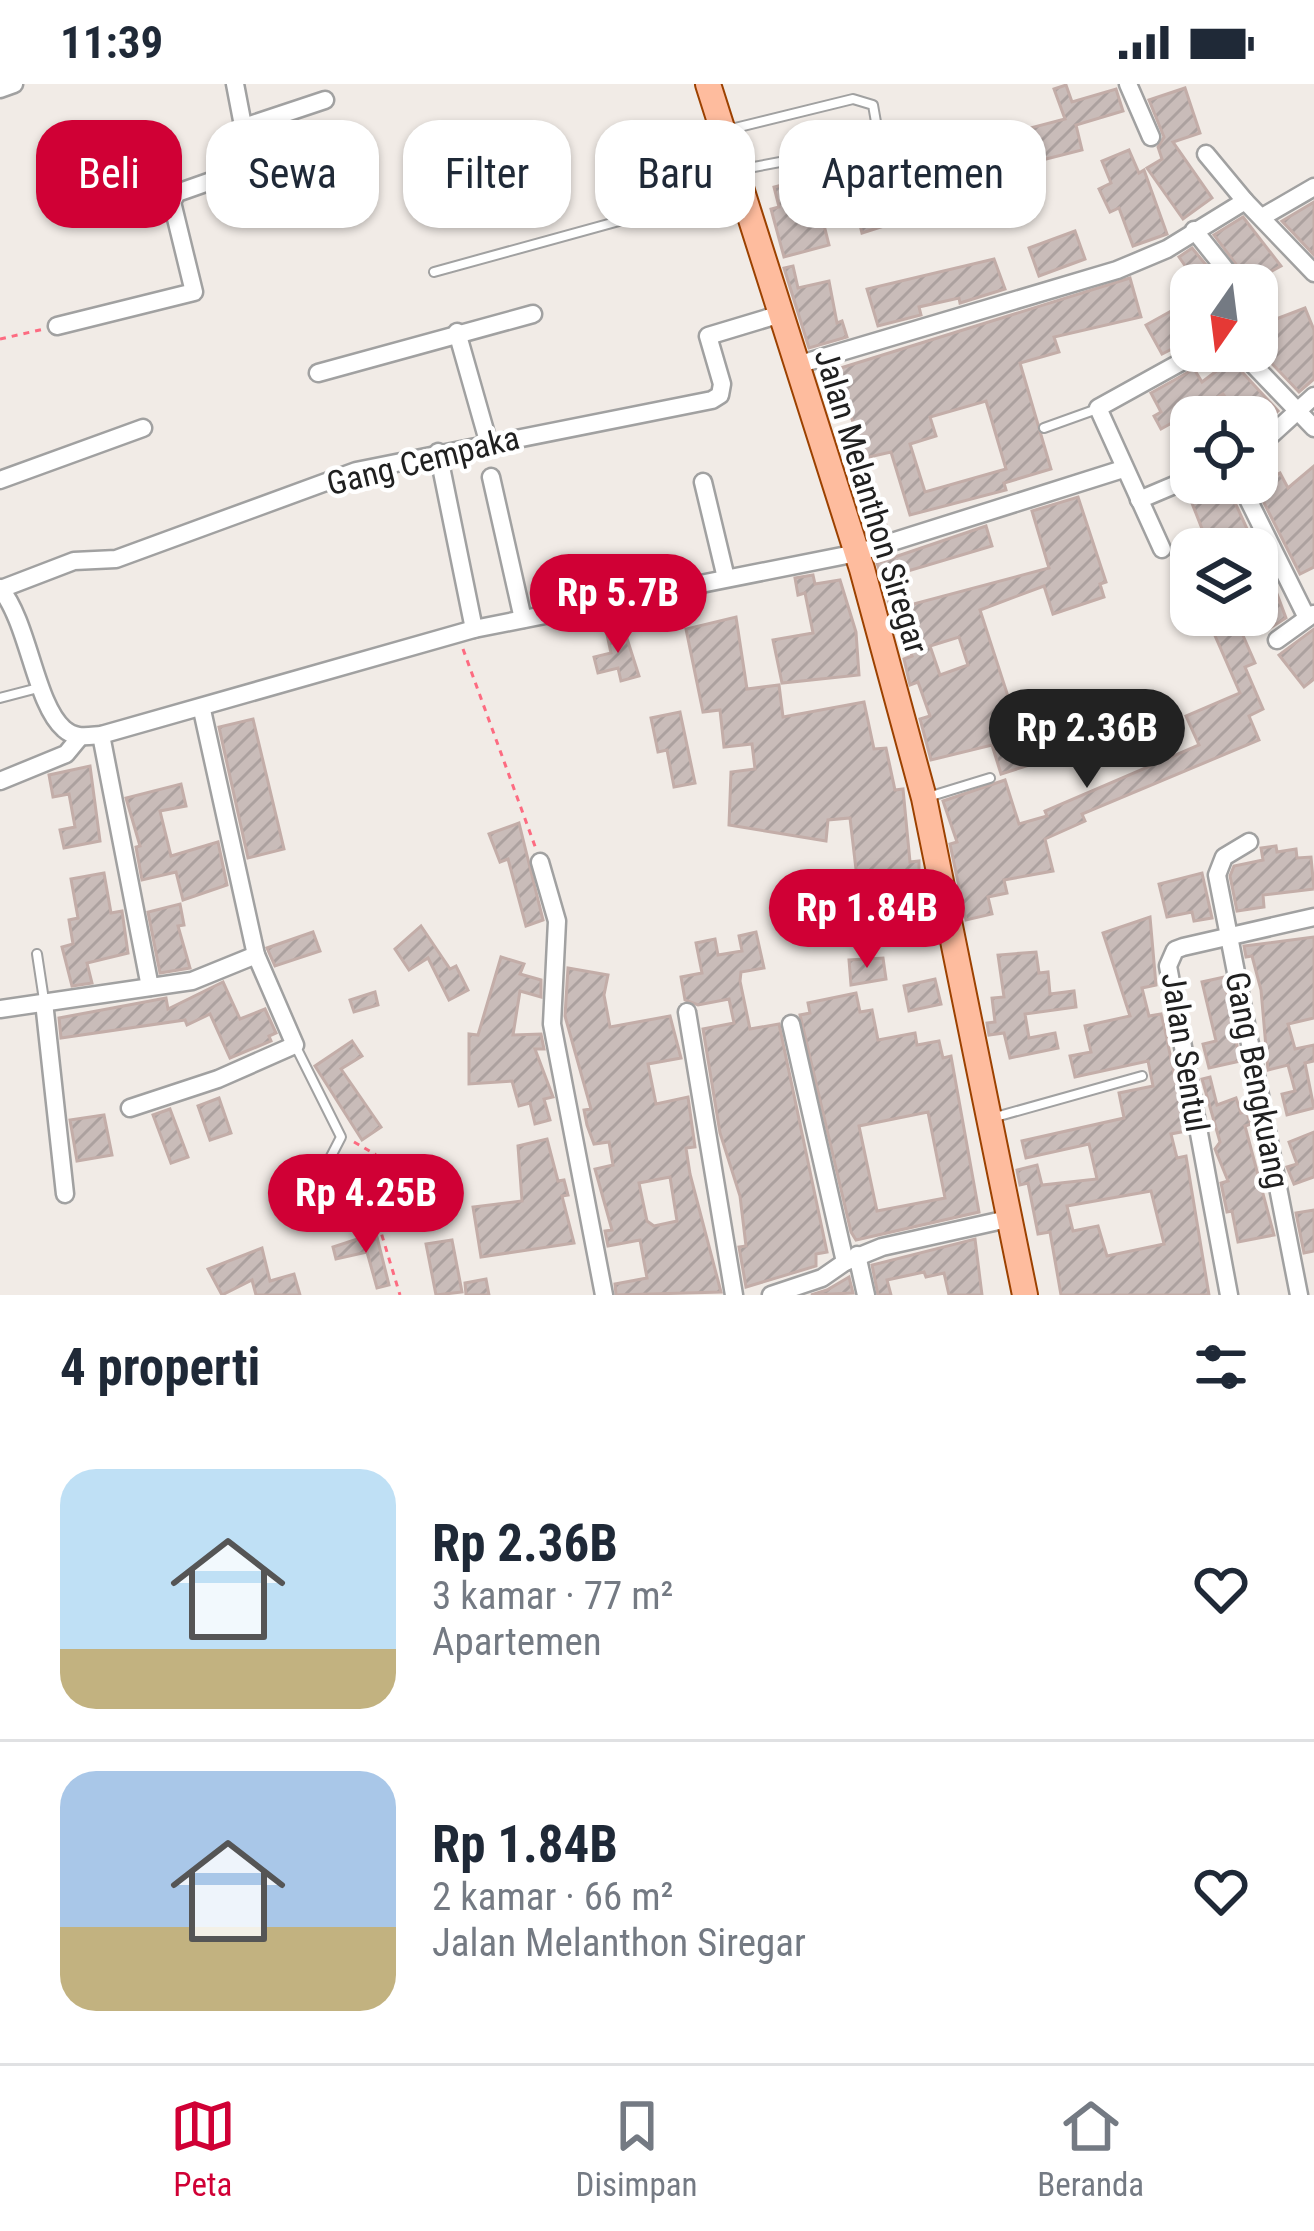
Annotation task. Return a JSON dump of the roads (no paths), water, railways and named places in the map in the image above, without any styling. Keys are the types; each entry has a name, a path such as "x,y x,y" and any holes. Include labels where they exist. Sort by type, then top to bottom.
{"main road":[{"name":"Jalan Melanthon Siregar","path":"708,84 720,120"},
{"name":"Jalan Melanthon Siregar","path":"754,228 856,553 924,798 1025,1295"}],"street":[{"path":"0,89 14,84"},
{"path":"235,84 243,120"},
{"path":"1128,84 1151,137"},
{"path":"265,120 325,100"},
{"path":"1206,154 1314,273"},
{"path":"57,326 190,296 194,285 173,196 206,185"},
{"path":"1264,216 1314,187"},
{"path":"797,365 1117,270 1167,250 1245,201"},
{"path":"1194,230 1221,264"},
{"path":"318,373 533,314"},
{"name":"Gang Cempaka","path":"1,588 74,562 116,559 356,471 712,400 722,384 708,336 781,314"},
{"path":"457,332 488,442"},
{"path":"1162,549 1098,408 1170,368"},
{"path":"1261,372 1314,428"},
{"path":"1278,430 1314,396"},
{"path":"0,481 143,428"},
{"path":"438,452 465,631"},
{"path":"1,588 59,724 80,737 101,735 202,710 332,666 465,631 856,553 1123,469"},
{"path":"491,477 523,620"},
{"path":"703,482 726,578"},
{"path":"1138,500 1170,487"},
{"path":"1251,504 1311,615 1277,640"},
{"path":"130,1108 295,1045 256,956 202,710"},
{"path":"101,735 150,987"},
{"path":"0,781 58,759 80,737"},
{"name":"Gang Bengkuang","path":"1249,842 1218,865 1299,1295"},
{"path":"541,862 557,928 552,1024 604,1295"},
{"name":"Jalan Sentul","path":"1229,1295 1168,966 1183,946 1314,917"},
{"path":"0,1009 220,974 256,956"},
{"path":"44,1002 64,1194"},
{"path":"687,1012 734,1295"},
{"path":"791,1024 851,1259 866,1295"},
{"path":"771,1295 822,1279 851,1259 1012,1218"}],"lane":[{"path":"755,122 853,99 872,105 880,128 871,145 755,175"},
{"path":"434,272 595,223"},
{"path":"1044,428 1098,408"},
{"path":"0,698 43,686"},
{"path":"924,798 990,778"},
{"path":"37,954 44,1002"},
{"path":"295,1045 341,1137 310,1199"},
{"path":"990,1119 1142,1076"}]}
